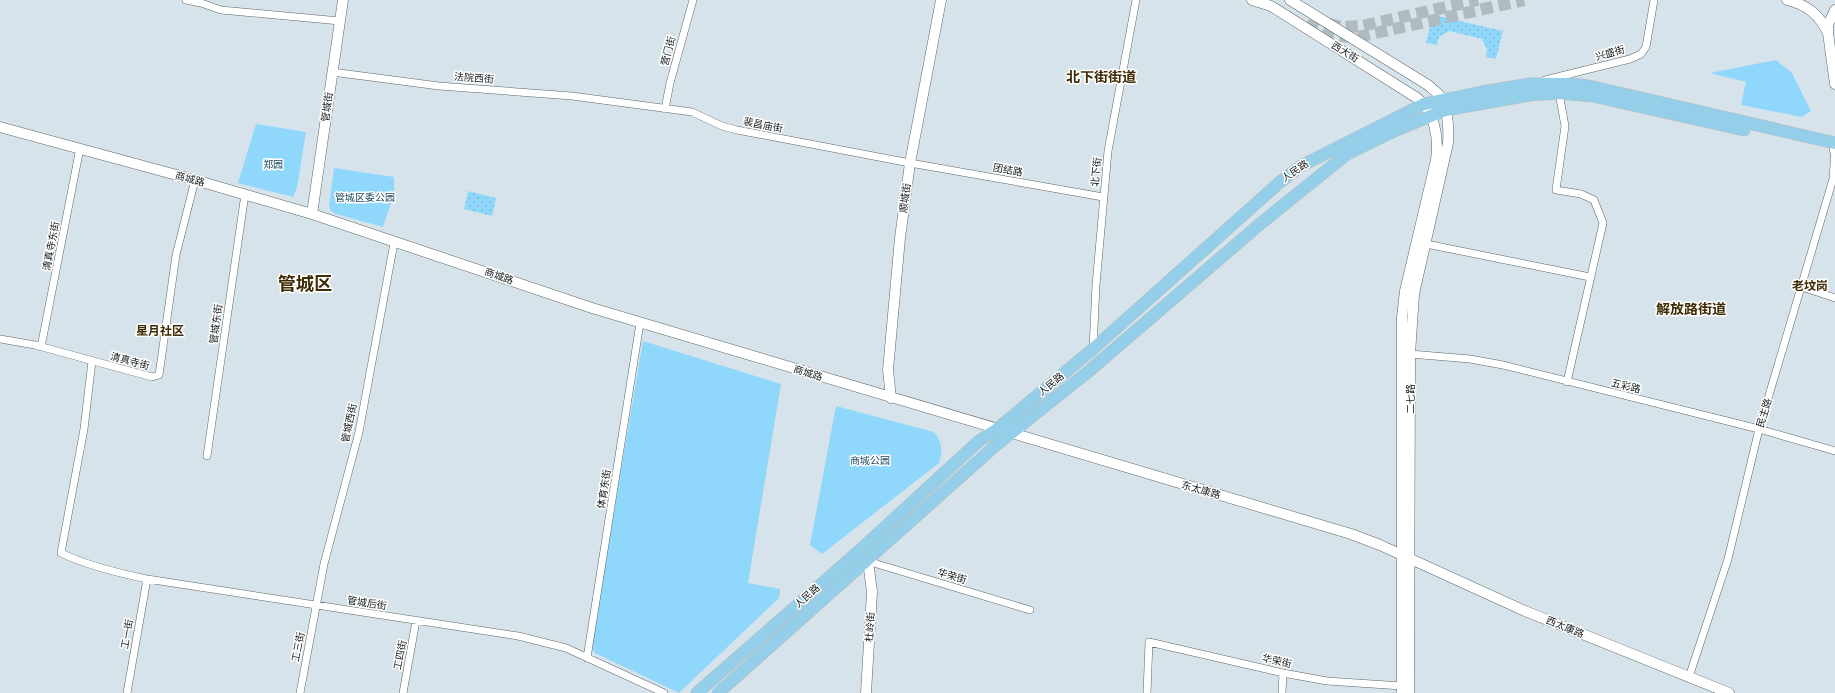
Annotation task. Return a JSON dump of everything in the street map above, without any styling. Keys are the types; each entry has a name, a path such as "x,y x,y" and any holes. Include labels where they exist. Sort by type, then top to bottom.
{"main road":[{"path":"1443,105 1529,84 1573,84 1593,87 1835,143"},
{"path":"1443,105 1559,93 1593,96 1835,150"},
{"name":"人民路","path":"697,693 859,551 979,441 996,430 1093,349 1258,200 1291,174 1317,158 1424,104 1443,105"},
{"name":"人民路","path":"718,693 868,561 995,446 1012,434 1107,356 1260,224 1347,154 1430,115 1443,105"}],"street":[{"path":"186,0 201,3 221,10 340,21"},
{"name":"管城街","path":"312,214 343,0"},
{"name":"营门街","path":"665,109 670,83 693,0"},
{"name":"顺城街","path":"891,398 888,370 900,238 910,163 941,0"},
{"name":"北下街","path":"1093,349 1096,285 1108,151 1136,0"},
{"name":"西大街","path":"1252,0 1277,9 1412,94 1424,104 1430,115"},
{"name":"西大街","path":"1290,0 1428,85 1443,105"},
{"name":"兴盛街","path":"1529,84 1630,59 1641,54 1646,47 1654,0"},
{"path":"1787,0 1810,9 1822,21 1828,33"},
{"path":"1835,10 1828,26 1835,84"},
{"name":"法院西街","path":"332,72 439,86 541,93 614,102"},
{"path":"1559,93 1565,126 1556,190 1581,194 1594,200 1603,223 1567,382"},
{"name":"裴昌庙街","path":"614,102 692,112 722,126 737,130 910,163"},
{"name":"二七路","path":"1404,691 1410,354 1414,294 1448,143 1448,129 1443,105"},
{"name":"二七路","path":"1407,557 1401,351 1402,317 1405,291 1438,149 1437,139 1430,115"},
{"name":"商城路","path":"0,127 195,180 312,214 394,243 640,323 996,430"},
{"name":"清真寺东街","path":"41,347 80,148"},
{"name":"民主路","path":"1689,677 1728,559 1759,429 1833,179 1835,150"},
{"name":"团结路","path":"910,163 1103,197"},
{"name":"清真寺街","path":"92,360 152,377 159,375 176,255 195,180"},
{"name":"管城东街","path":"207,456 245,194"},
{"name":"管城西街","path":"316,605 324,564 359,432 394,243"},
{"path":"1426,244 1590,276"},
{"path":"1802,287 1835,298"},
{"name":"体育东街","path":"587,658 640,323"},
{"path":"0,339 41,347 92,360"},
{"name":"五彩路","path":"1410,354 1483,361 1759,429 1835,451"},
{"name":"管城后街","path":"92,360 84,429 61,553 75,560 108,570 147,579 416,620 542,642 566,648 664,693"},
{"name":"东太康路","path":"996,430 1351,534 1407,557"},
{"path":"859,551 868,561"},
{"name":"西太康路","path":"1407,557 1525,611 1729,693"},
{"name":"华荣街","path":"868,561 1030,610"},
{"name":"杜岭街","path":"866,693 872,592 868,561"},
{"name":"工一街","path":"127,693 147,579"},
{"name":"工三街","path":"300,693 316,605"},
{"name":"工四街","path":"403,693 416,620"},
{"name":"华荣街","path":"1148,693 1149,642 1283,673 1327,681 1404,691"},
{"path":"1282,693 1283,673"}],"green space":[{"path":"1433,15 1503,31 1496,59 1486,57 1487,49 1482,39 1449,31 1439,37 1437,45 1426,43"},
{"path":"1776,60 1792,73 1811,111 1802,117 1741,105 1746,82 1710,73"},
{"name":"郑园","path":"256,124 306,132 297,188 293,197 238,183"},
{"name":"管城区委公园","path":"334,168 394,177 394,194 383,227 336,214 331,211 329,206"},
{"path":"468,191 496,198 492,216 464,209"},
{"path":"643,341 781,384 748,583 780,589 779,598 679,693 595,653 591,646"},
{"name":"商城公园","path":"836,406 934,432 939,439 941,454 939,463 822,554 810,545"}],"tunnel":[{"path":"1328,24 1343,27 1362,26 1478,0"},
{"path":"1306,24 1333,34 1362,36 1524,0"}],"district":[{"name":"北下街街道","path":"1101,77"},
{"name":"管城区","path":"305,283"},
{"name":"老坟岗","path":"1810,286"},
{"name":"解放路街道","path":"1691,309"},
{"name":"星月社区","path":"160,331"}]}
